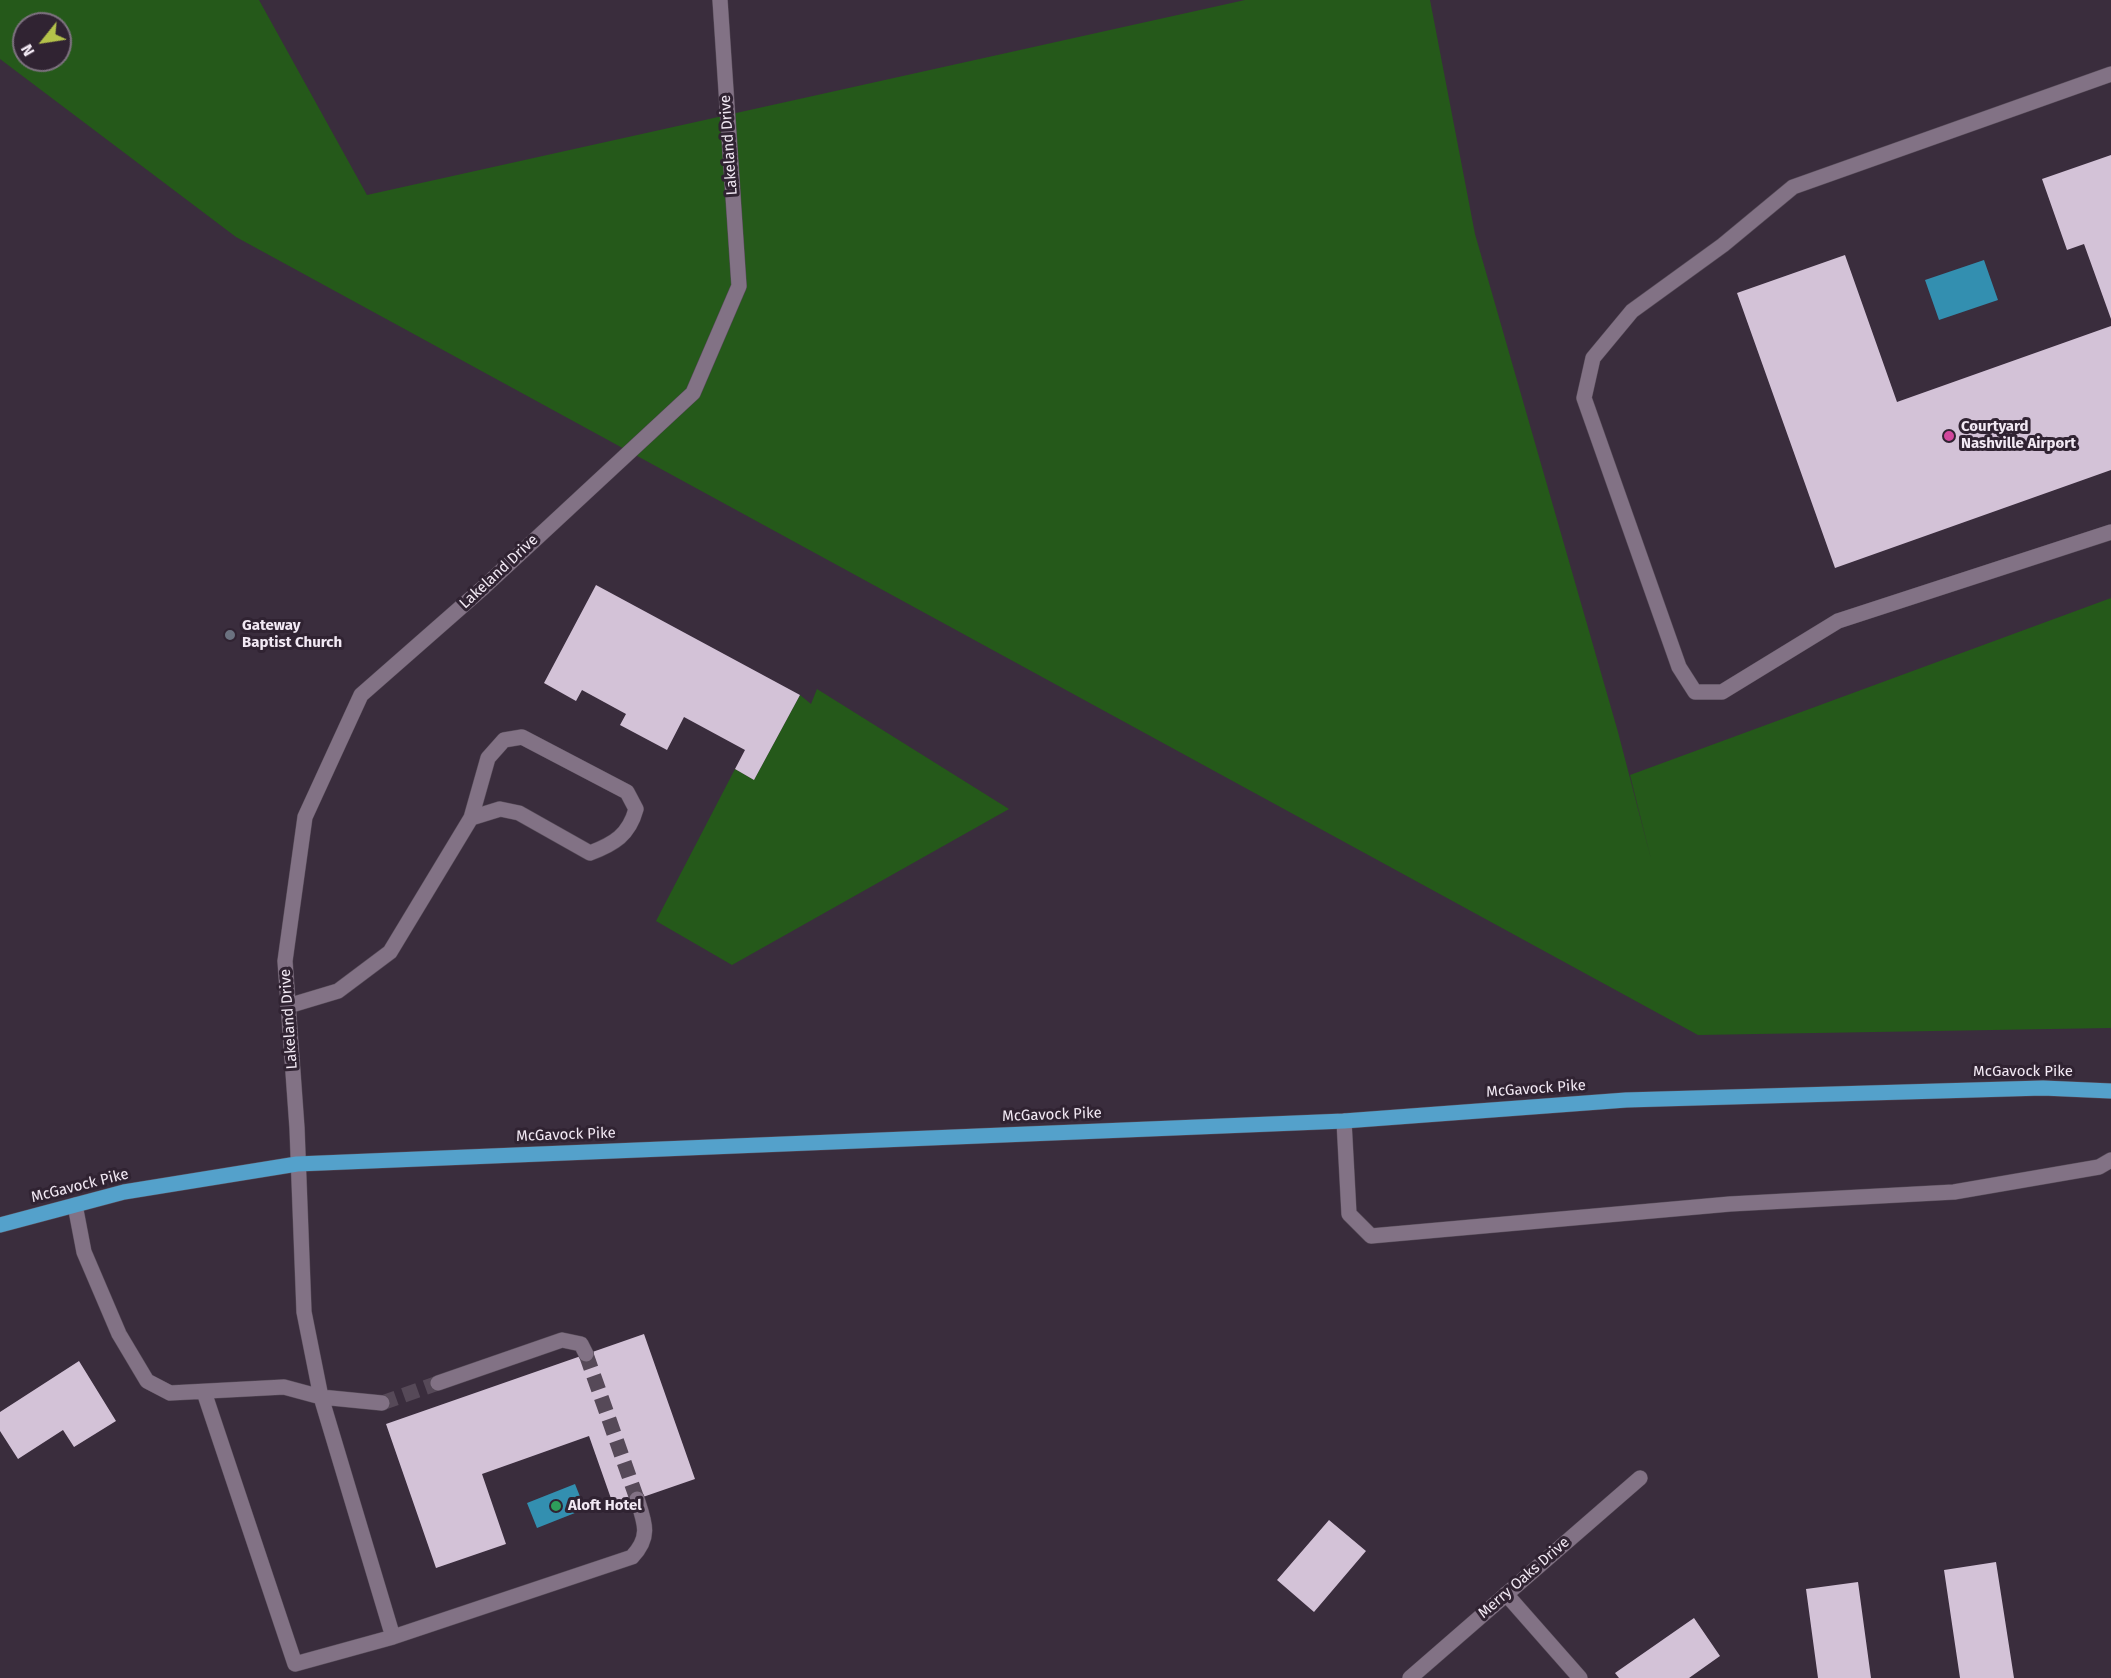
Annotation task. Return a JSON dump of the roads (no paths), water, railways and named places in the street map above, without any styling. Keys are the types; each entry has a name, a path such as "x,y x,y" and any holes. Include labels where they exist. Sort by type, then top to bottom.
{"main road":[{"name":"McGavock Pike","path":"0,1226 124,1192 297,1164 1344,1120 1626,1100 2043,1088 2111,1091"}],"street":[{"name":"Lakeland Drive","path":"393,1636 321,1397 304,1312 285,961 305,817 361,695 484,587 693,393 739,286 720,0"},
{"path":"2111,74 1793,187 1723,245 1632,311 1593,358 1584,398 1679,667 1695,692 1722,692 1838,621 2111,532"},
{"path":"288,1006 338,991 390,952 471,818 488,758 504,740 522,737 627,792 636,808 632,823 613,844 590,853 519,813 500,809 471,818"},
{"path":"1344,1120 1349,1214 1371,1236 1718,1205 1954,1192 2099,1167 2111,1160"},
{"path":"75,1205 84,1252 119,1334 147,1381 170,1393 284,1387 321,1397 382,1402"},
{"path":"438,1383 562,1340 581,1344 586,1354"},
{"path":"204,1392 295,1664 393,1636 632,1557 639,1550 646,1526 637,1499"},
{"name":"Merry Oaks Drive","path":"1410,1678 1640,1478"},
{"path":"1506,1594 1580,1678"}],"water":[{"path":"1984,260 1998,300 1939,320 1925,280"},
{"name":"Aloft Hotel","path":"575,1484 585,1509 537,1528 527,1503"}],"tunnel":[{"path":"586,1354 637,1499"},
{"path":"382,1403 438,1383"}],"place":[{"name":"Courtyard Nashville Airport","path":"1949,436"},
{"name":"Gateway Baptist Church","path":"230,635"},
{"name":"Aloft Hotel","path":"556,1506"}]}
